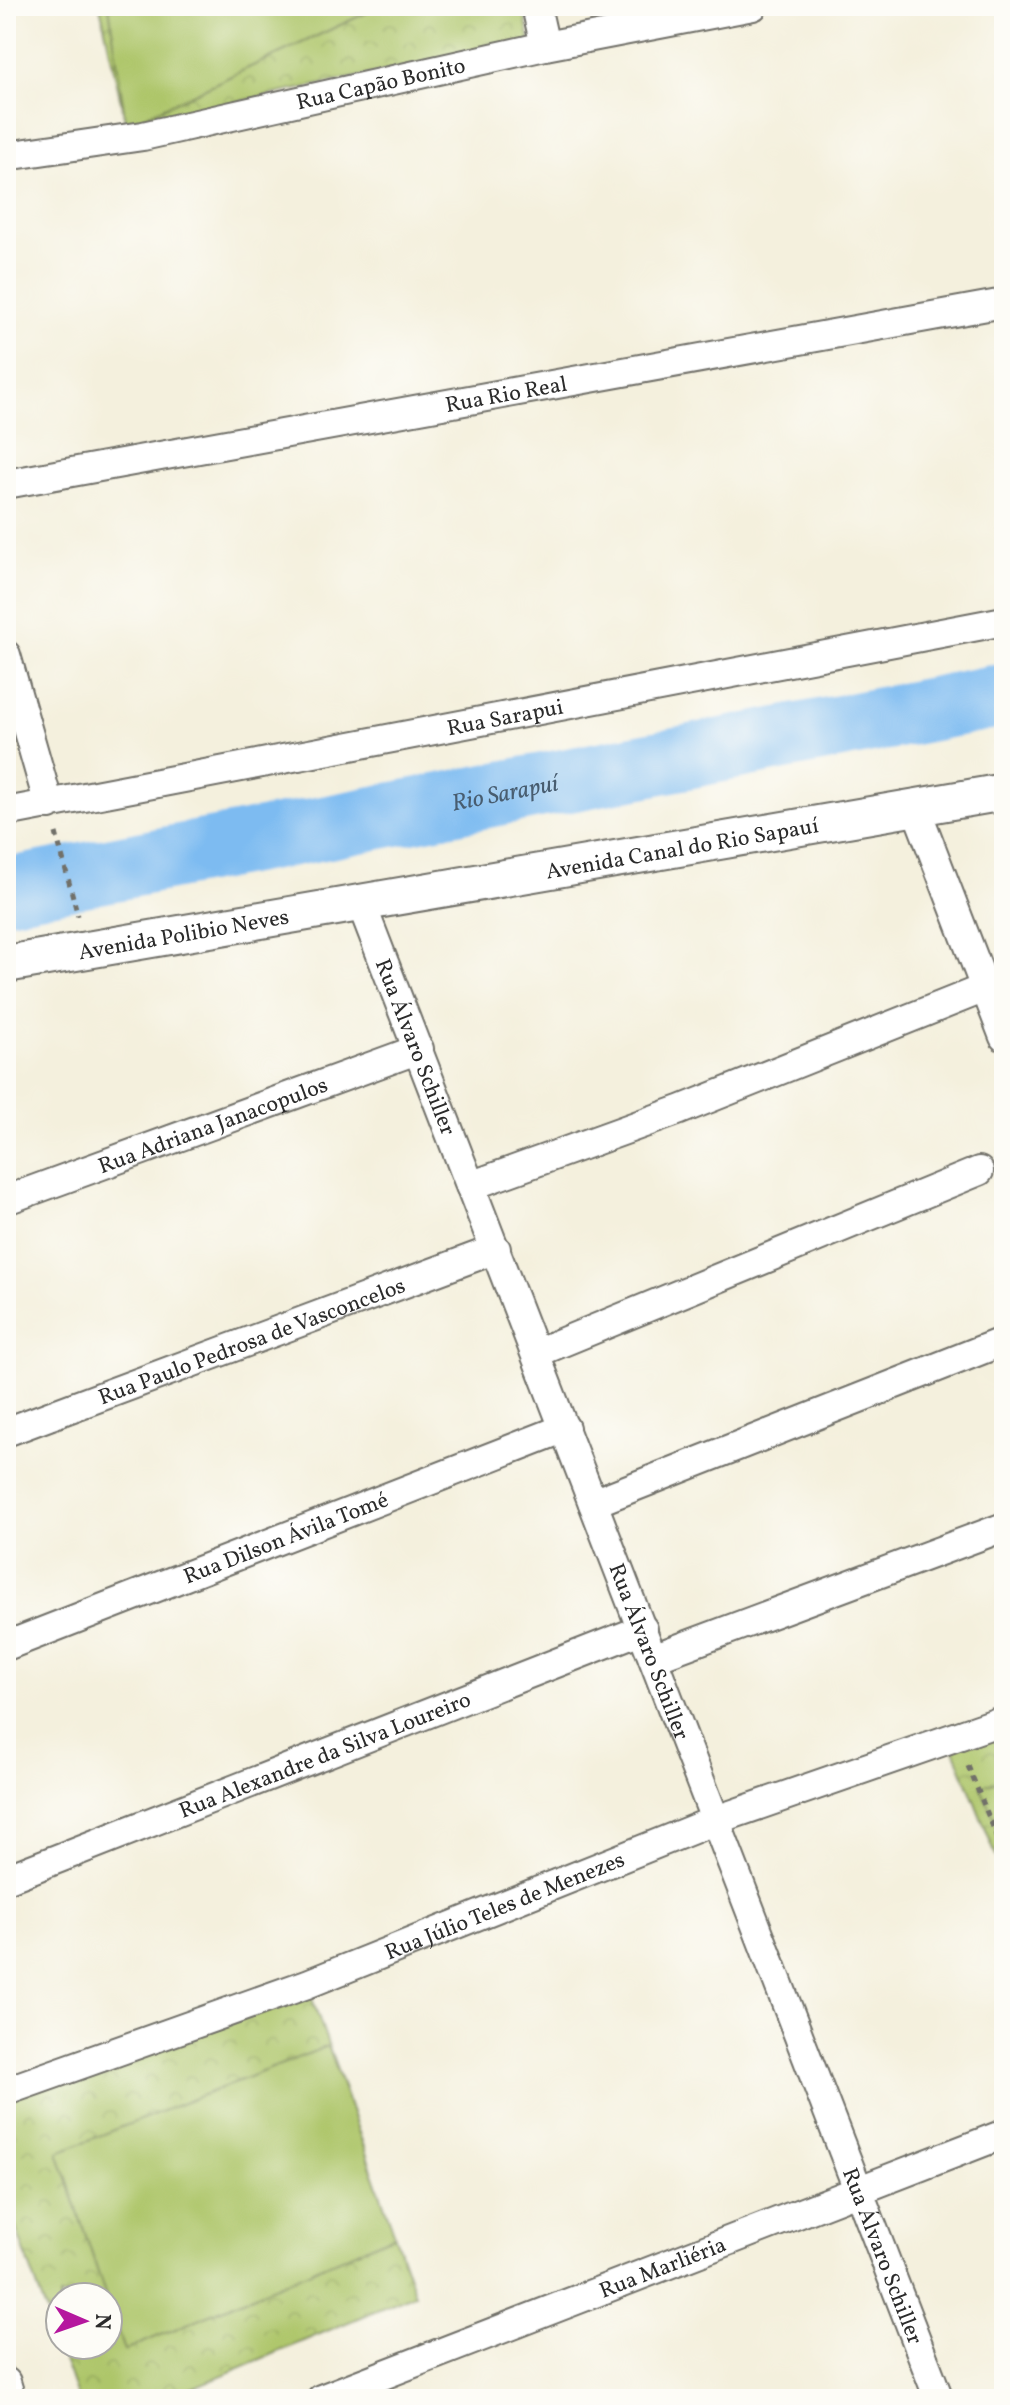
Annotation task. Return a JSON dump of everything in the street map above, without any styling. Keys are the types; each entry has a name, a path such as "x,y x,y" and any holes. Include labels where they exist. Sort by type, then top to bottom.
{"street":[{"path":"536,6 545,46"},
{"name":"Rua Capão Bonito","path":"6,156 143,136 545,46 753,6"},
{"name":"Rua Rio Real","path":"6,484 1004,303"},
{"name":"Rua Sarapui","path":"6,812 1004,621"},
{"path":"6,655 49,805"},
{"name":"Avenida Canal do Rio Sapauí","path":"361,903 1004,792"},
{"path":"915,806 1002,1026"},
{"name":"Avenida Polibio Neves","path":"6,964 361,903"},
{"name":"Rua Álvaro Schiller","path":"361,903 939,2399"},
{"path":"470,1186 680,1110 985,988"},
{"name":"Rua Adriana Janacopulos","path":"6,1200 419,1049"},
{"path":"536,1353 979,1171"},
{"name":"Rua Paulo Pedrosa de Vasconcelos","path":"6,1432 496,1249"},
{"path":"593,1503 1004,1341"},
{"name":"Rua Dilson Ávila Tomé","path":"6,1646 565,1428"},
{"path":"653,1658 1004,1527"},
{"name":"Rua Alexandre da Silva Loureiro","path":"6,1879 643,1629"},
{"name":"Rua Júlio Teles de Menezes","path":"6,2091 307,1984 716,1820 1004,1720"},
{"name":"Rua Marliéria","path":"321,2399 1004,2134"},
{"path":"6,2382 11,2399"}],"path":[{"path":"49,805 87,948"},
{"path":"956,1737 1004,1854"}],"green space":[{"path":"100,6 523,6 530,41 126,125"},
{"path":"109,6 381,6 126,125"},
{"path":"1004,1723 1004,1876 951,1742"},
{"path":"1004,1779 1004,1840 980,1786"},
{"path":"307,1984 415,2294 166,2399 78,2399 64,2361 124,2361 124,2281 44,2281 44,2306 6,2201 6,2097"},
{"path":"328,2046 395,2235 124,2351 124,2281 101,2281 58,2152"}],"waterway":[{"name":"Rio Sarapuí","path":"6,890 1004,695"}]}
